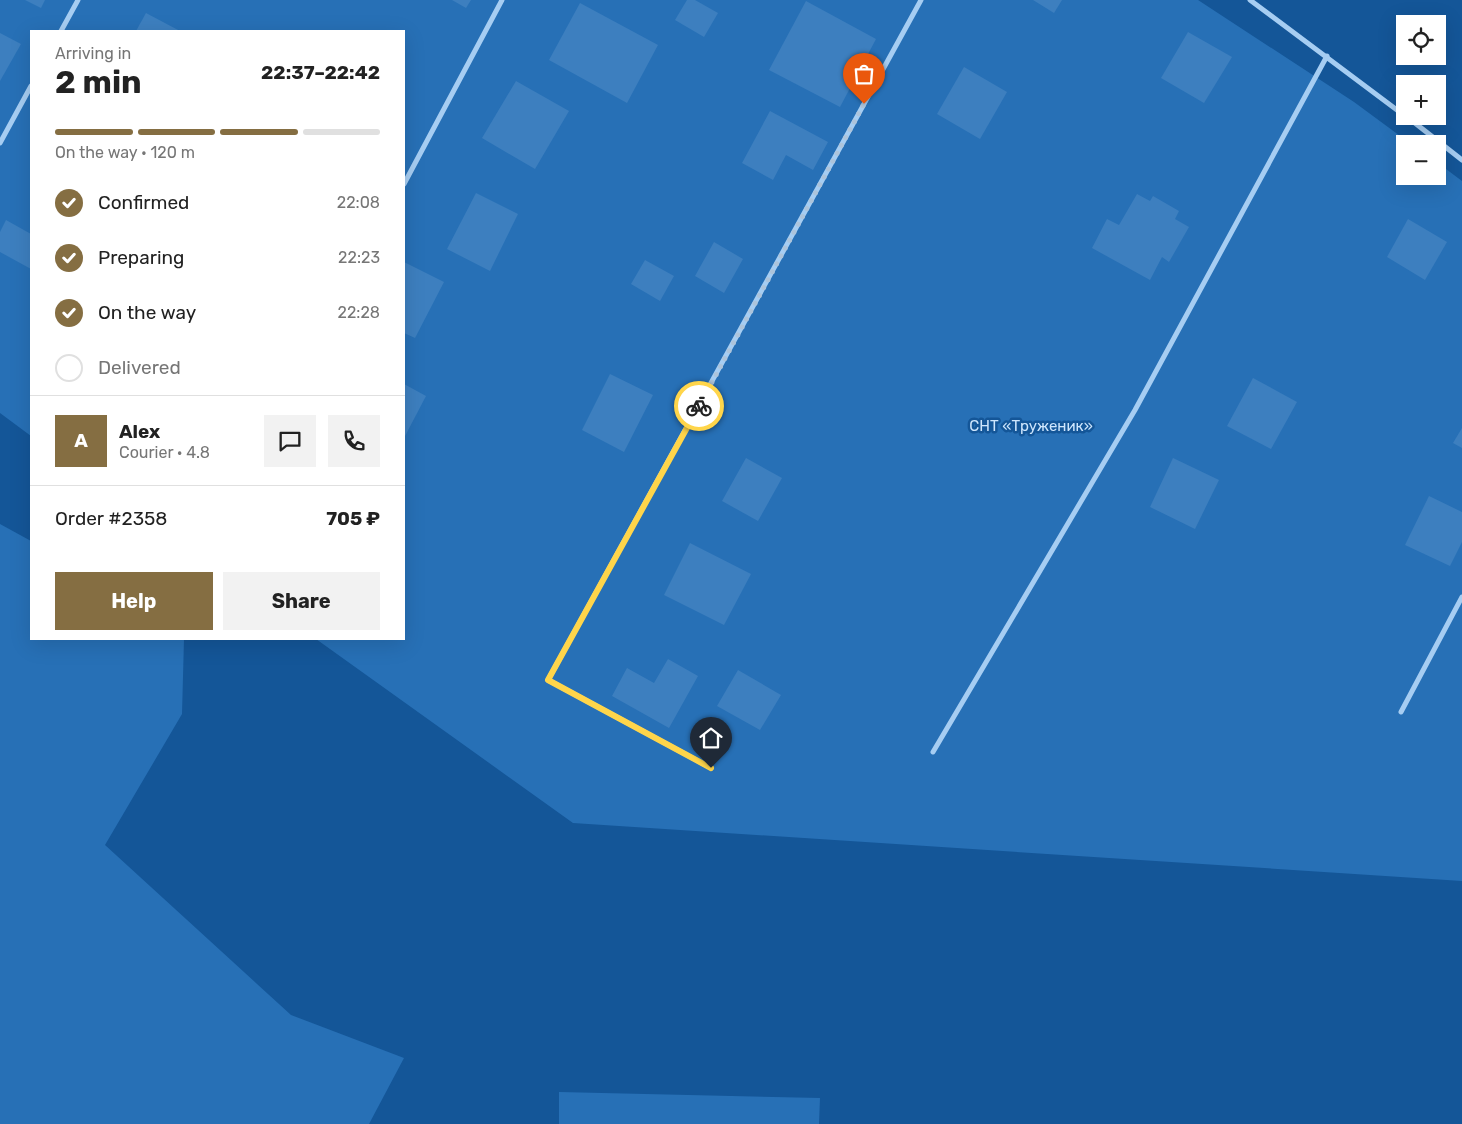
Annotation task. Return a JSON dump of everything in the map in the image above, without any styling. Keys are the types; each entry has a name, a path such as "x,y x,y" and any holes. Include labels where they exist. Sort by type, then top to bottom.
{"street":[{"path":"62,30 78,0"},
{"path":"405,182 502,0"},
{"path":"711,768 548,680 921,0"},
{"path":"1250,0 1396,109"},
{"path":"933,752 1135,410 1327,56"},
{"path":"0,143 30,88"},
{"path":"1417,125 1462,160"},
{"path":"1401,712 1462,597"}],"green space":[{"name":"СНТ «Труженик»","path":"0,0 1198,0 1354,102 1399,135 1396,135 1396,185 1446,185 1446,169 1462,181 1462,881 573,823 317,640 405,640 405,30 30,30 30,435 0,413"},
{"path":"0,524 30,540 30,640 184,640 182,714 105,845 291,1015 404,1058 369,1124 0,1124"},
{"path":"559,1092 820,1098 819,1124 559,1124"}],"building":[{"path":"25,0 45,0 41,8"},
{"path":"452,0 471,0 466,8"},
{"path":"687,0 695,0 718,13 704,37 675,20"},
{"path":"1033,0 1062,0 1054,13"},
{"path":"806,1 876,39 840,107 769,70"},
{"path":"580,3 658,45 627,103 549,60"},
{"path":"146,13 178,30 137,30"},
{"path":"1188,32 1232,57 1204,103 1161,78"},
{"path":"0,33 21,44 0,81"},
{"path":"964,67 1007,92 980,139 937,114"},
{"path":"516,81 569,111 535,169 482,138"},
{"path":"770,111 828,142 813,170 786,155 773,180 742,163"},
{"path":"476,193 518,214 490,271 447,249"},
{"path":"1137,194 1150,201 1153,196 1179,211 1175,219 1189,227 1169,262 1162,257 1150,280 1092,248 1107,219 1119,225"},
{"path":"1408,219 1447,242 1425,280 1387,257"},
{"path":"6,220 30,233 30,268 0,252 0,232"},
{"path":"714,242 743,259 724,293 695,276"},
{"path":"645,260 674,276 660,301 631,284"},
{"path":"405,262 444,282 415,338 405,333"},
{"path":"610,374 653,395 624,452 582,430"},
{"path":"1253,378 1297,402 1271,449 1227,426"},
{"path":"405,385 426,396 405,436"},
{"path":"1462,428 1462,448 1453,443"},
{"path":"746,458 782,478 758,521 722,501"},
{"path":"1173,458 1219,480 1195,529 1150,507"},
{"path":"1429,496 1462,512 1462,542 1450,566 1405,545"},
{"path":"690,543 751,574 724,625 664,595"},
{"path":"668,659 698,676 669,728 612,696 627,668 654,683"},
{"path":"738,670 781,695 760,730 717,706"}],"way so far":[{"path":"699,406 864,104"}],"route":[{"path":"699,406 548,680 711,768"}]}
